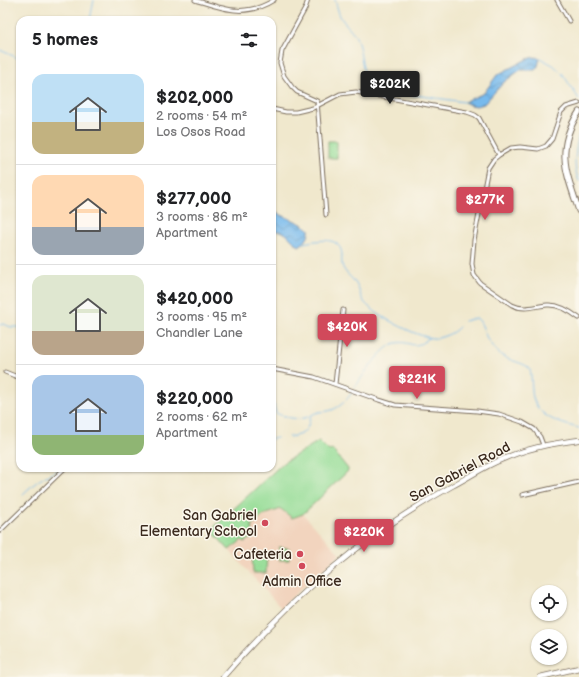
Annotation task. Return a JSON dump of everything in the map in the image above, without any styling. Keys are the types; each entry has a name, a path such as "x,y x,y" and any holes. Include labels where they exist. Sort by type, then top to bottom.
{"main road":[{"path":"579,112 569,130 564,152 567,176 579,211"}],"street":[{"path":"195,0 226,10 242,12 262,6 274,0"},
{"path":"308,0 305,9 282,51 280,63 284,76 292,87 297,92 317,101 326,215"},
{"path":"557,0 569,21"},
{"path":"276,110 293,112 313,108 340,94 361,92 472,113 479,118 499,155"},
{"path":"579,103 566,107 561,112 552,138 546,146 538,149 515,147 499,155 490,165 485,179 472,254 474,275 483,285 517,308 548,305 555,306 568,311 579,318"},
{"path":"335,384 344,310"},
{"path":"276,370 314,377 395,405 478,411 506,417 522,422 534,429 540,437 543,446"},
{"path":"5,372 16,376"},
{"name":"San Gabriel Road","path":"223,677 273,621 332,567 419,505 496,462 522,451 579,440"},
{"path":"0,531 61,472"},
{"path":"522,495 579,482"},
{"path":"540,677 579,668"}],"shaded area":[{"name":"San Gabriel Elementary School","path":"319,441 329,451 332,449 348,471 303,514 340,554 289,600 282,609 211,530 273,472 276,472 276,470 283,463"}],"green space":[{"path":"328,141 337,141 337,158 328,158"},
{"path":"319,441 329,451 332,449 348,471 303,514 292,518 281,509 264,515 252,525 253,537 244,542 242,540 229,550 211,530 273,472 276,472 276,470 283,463"},
{"path":"279,547 289,548 289,560 279,560"},
{"path":"252,552 267,553 266,573 253,573"}],"water":[{"path":"534,57 540,58 538,66 535,70 520,70 503,83 484,104 477,106 464,102 484,93 497,75 527,59"},
{"path":"276,212 300,223 309,229 307,239 299,246 287,235 281,231 277,231"}],"waterway":[{"path":"91,16 94,0"},
{"path":"335,0 341,18 355,35 363,68 370,82 387,91 464,102"},
{"path":"0,50 16,57"},
{"path":"540,58 553,65 562,73 579,99"},
{"path":"579,134 575,164 579,181"},
{"path":"304,243 327,240 337,244 341,251 343,267 356,284 363,301 370,308 400,326 431,338 438,338 447,335 459,327"},
{"path":"464,321 476,318 478,319 492,346 499,353 504,357 529,368 533,398 541,411 554,420 579,428"},
{"path":"0,325 3,324 16,327"},
{"path":"354,389 373,363 391,345 401,342 415,345 429,338"},
{"path":"276,413 297,419 306,418 314,413 328,411 339,406 352,392"},
{"path":"289,437 304,432 308,426 310,417"},
{"path":"23,494 40,479 56,472"}],"place":[{"name":"San Gabriel Elementary School","path":"265,523"},
{"name":"Cafeteria","path":"300,554"},
{"name":"Admin Office","path":"302,566"}]}
